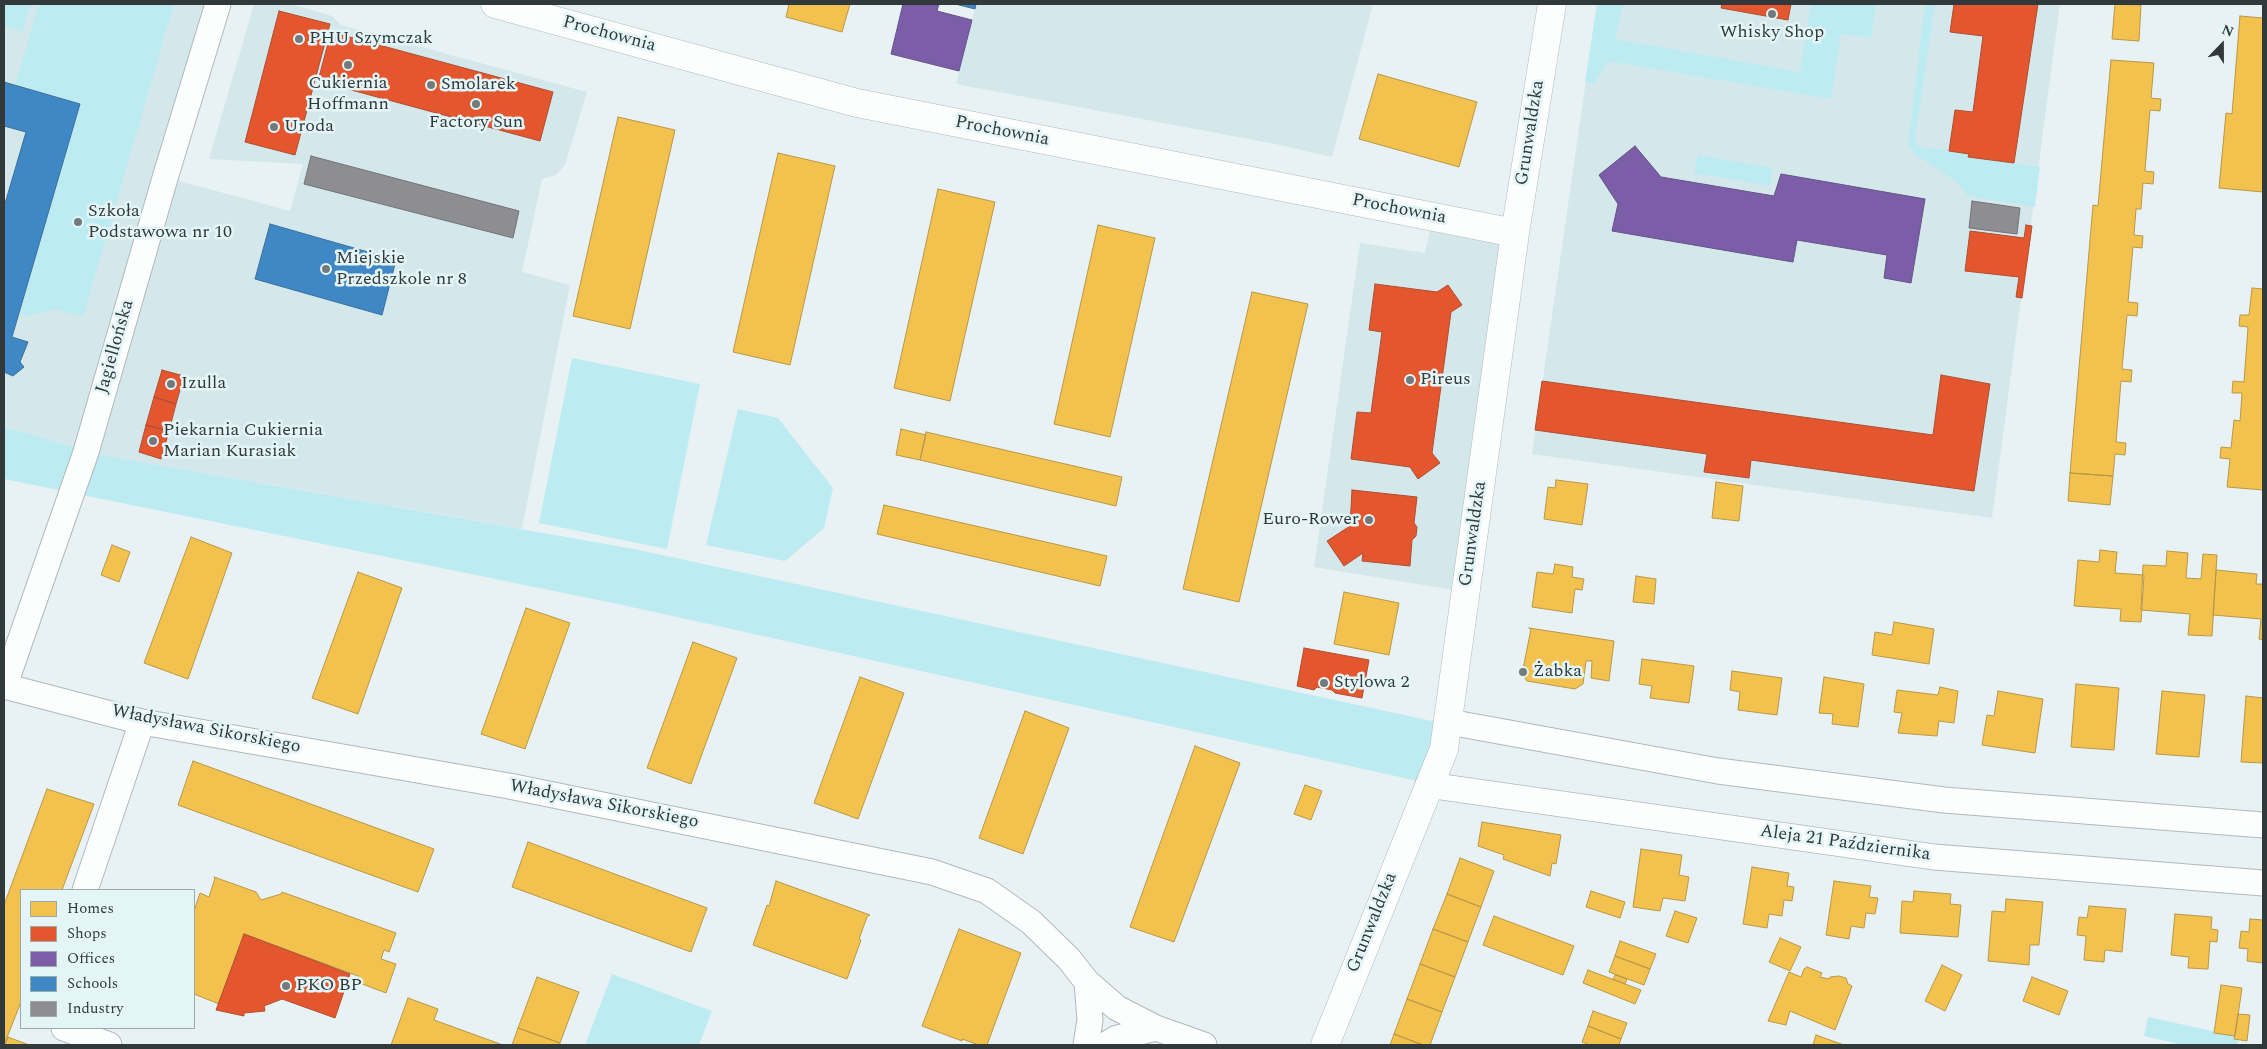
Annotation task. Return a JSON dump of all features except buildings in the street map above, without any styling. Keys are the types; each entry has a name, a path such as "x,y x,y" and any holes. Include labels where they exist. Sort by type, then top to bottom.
{"street":[{"name":"Jagiellońska","path":"4,686 80,471 218,4"},
{"name":"Prochownia","path":"495,4 856,103 1515,233"},
{"name":"Grunwaldzka","path":"1325,1045 1444,749 1515,233 1552,4"},
{"name":"Władysława Sikorskiego","path":"4,686 142,722 509,786 932,872 987,891 1031,922 1069,959 1087,982 1117,1008 1156,1028 1204,1045"},
{"path":"85,889 142,722"},
{"path":"1449,722 1718,770 1944,800 2263,825"},
{"name":"Aleja 21 Października","path":"1428,785 1934,857 2263,883"},
{"path":"1086,1045 1090,1020 1087,982"},
{"path":"1105,1045 1117,1038 1156,1028"},
{"path":"67,1029 110,1045"}],"shaded area":[{"path":"4,4 218,4 165,177 290,211 303,164 209,159 254,4 291,4 332,16 341,25 587,92 565,165 556,175 542,179 522,272 570,285 522,529 107,456 4,427"},
{"path":"4,4 31,4 22,32 4,26"},
{"path":"39,4 174,4 83,317 55,309 30,316 19,314 80,104 15,85"},
{"path":"976,4 1373,4 1332,157 1275,144 956,84"},
{"path":"1597,4 2060,4 1992,518 1532,454"},
{"path":"1597,4 1623,4 1615,39 1800,72 1811,4 1876,4 1871,38 1841,34 1831,99 1608,61 1594,84 1585,82"},
{"path":"1925,4 1935,4 1915,139 1917,146 1969,154 1969,157 2040,167 2035,207 1968,196 1955,180 1914,154 1908,144"},
{"path":"1698,155 1773,168 1770,186 1694,173"},
{"path":"1433,217 1515,233 1466,592 1314,567 1360,243 1425,253"},
{"path":"572,358 700,384 667,549 539,523"},
{"path":"738,409 778,418 833,488 824,528 785,561 706,545"},
{"path":"4,427 107,456 634,549 1446,724 1427,783 618,604 4,479"},
{"path":"612,974 712,1011 699,1045 585,1045"},
{"path":"2148,1017 2235,1036 2234,1039 2238,1040 2237,1045 2183,1045 2144,1036"}],"place":[{"name":"Whisky Shop","path":"1772,14"},
{"name":"PHU Szymczak","path":"299,39"},
{"name":"Cukiernia Hoffmann","path":"348,65"},
{"name":"Smolarek","path":"431,85"},
{"name":"Factory Sun","path":"476,104"},
{"name":"Uroda","path":"274,127"},
{"name":"Szkoła Podstawowa nr 10","path":"78,222"},
{"name":"Miejskie Przedszkole nr 8","path":"326,269"},
{"name":"Pireus","path":"1410,380"},
{"name":"Izulla","path":"171,384"},
{"name":"Piekarnia Cukiernia Marian Kurasiak","path":"153,441"},
{"name":"Euro-Rower","path":"1369,520"},
{"name":"Żabka","path":"1523,672"},
{"name":"Stylowa 2","path":"1324,683"},
{"name":"PKO BP","path":"286,986"}]}
